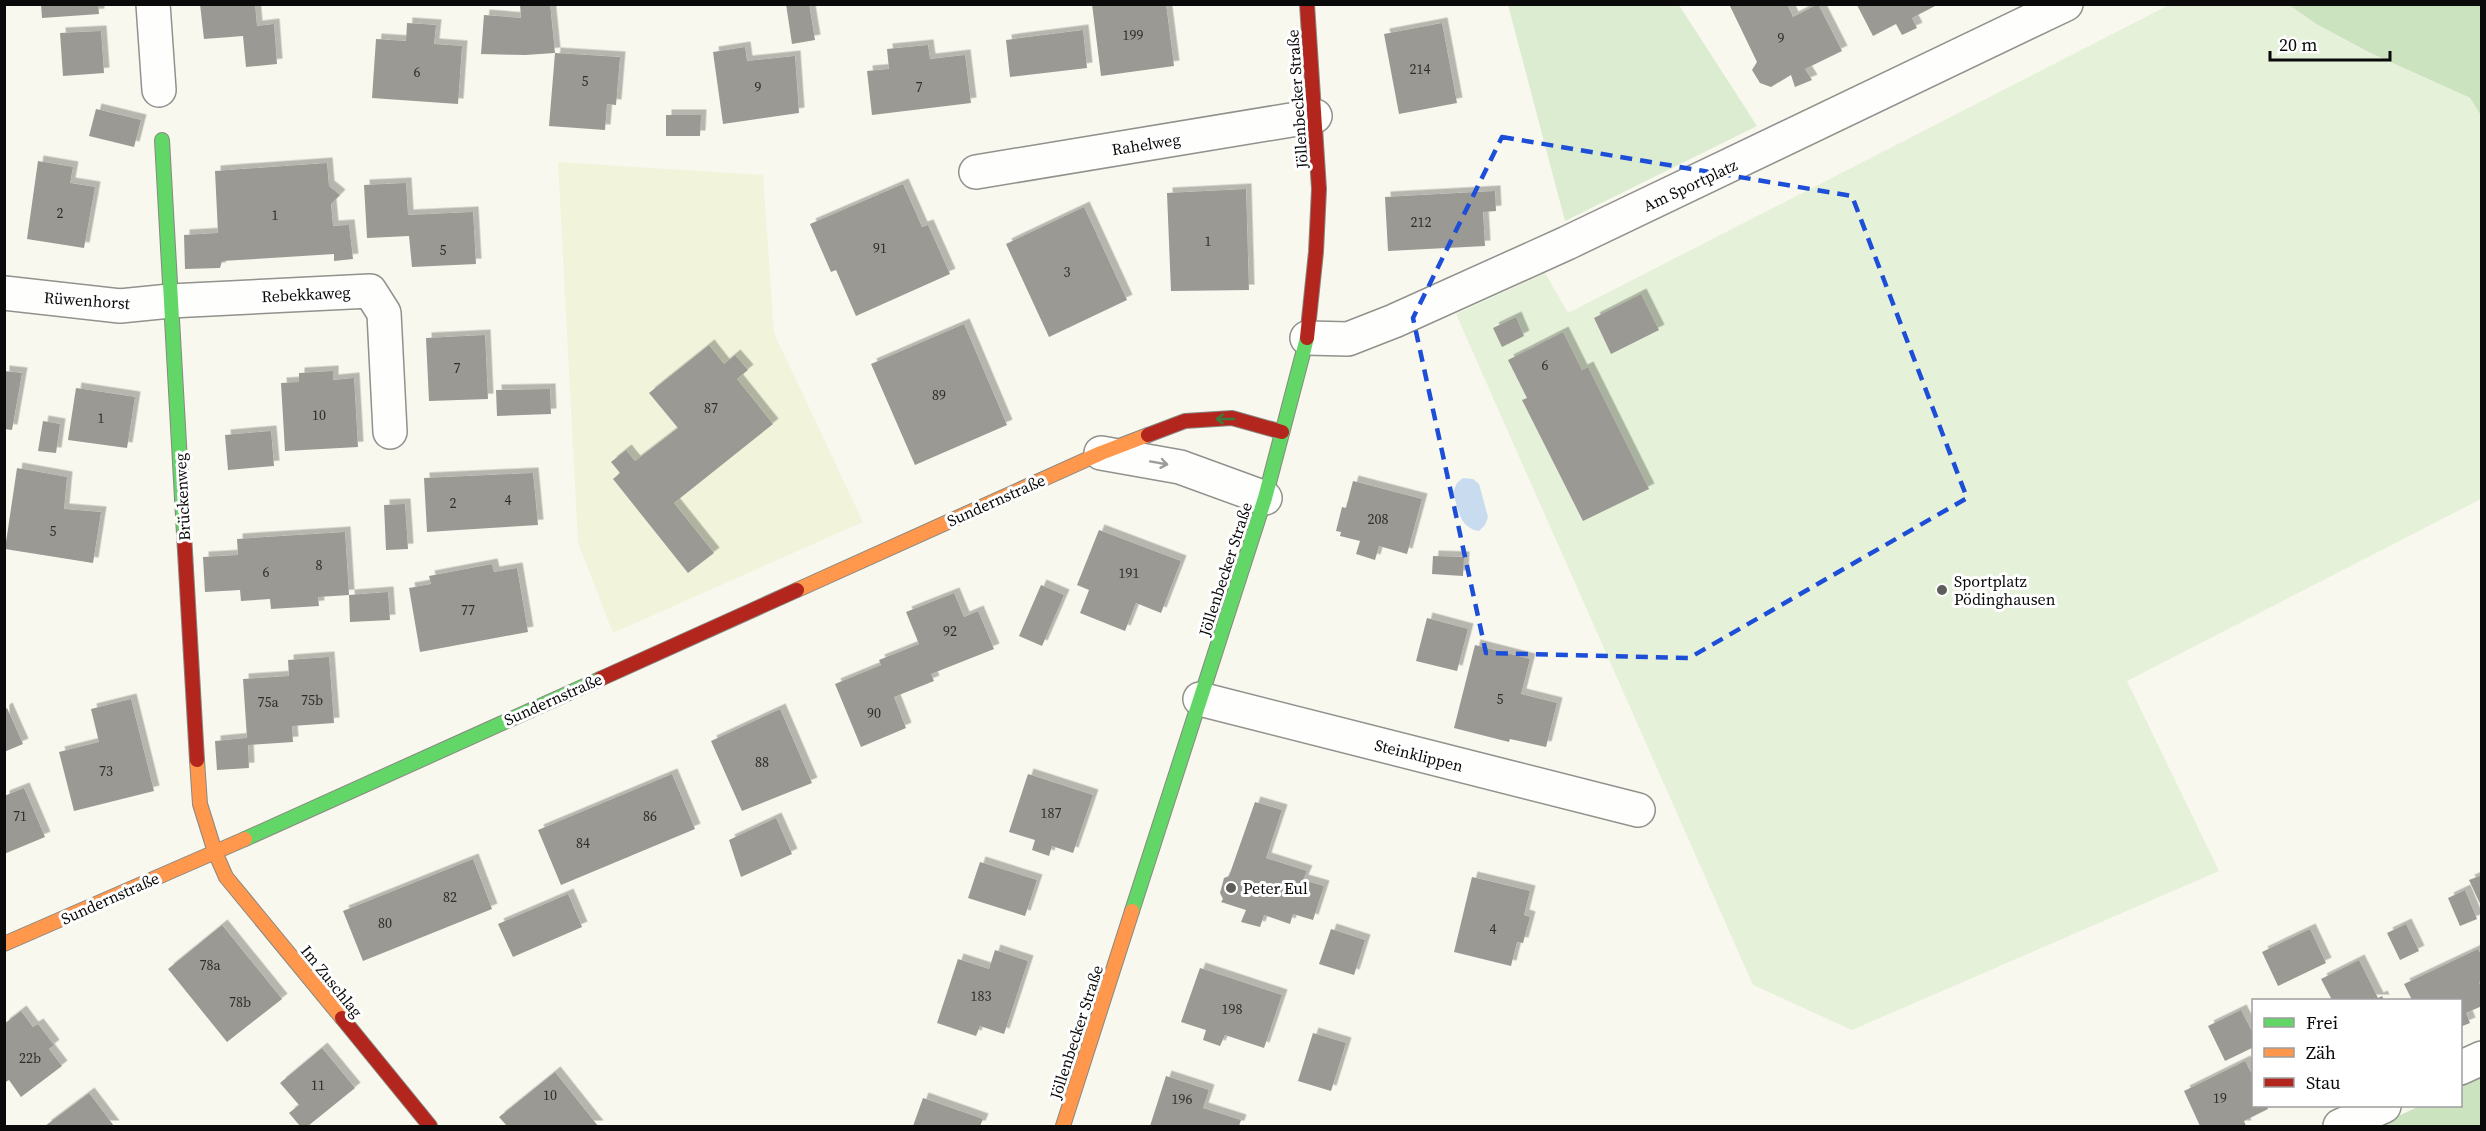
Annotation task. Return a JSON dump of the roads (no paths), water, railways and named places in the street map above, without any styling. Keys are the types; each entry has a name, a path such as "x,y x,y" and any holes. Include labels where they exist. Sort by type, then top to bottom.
{"street":[{"path":"153,4 159,90"},
{"name":"Jöllenbecker Straße","path":"1063,1126 1264,498 1307,338 1319,189 1307,4"},
{"name":"Am Sportplatz","path":"1307,338 1348,339 1394,321 1578,238 2066,4"},
{"name":"Rahelweg","path":"976,172 1316,116"},
{"name":"Brückenweg","path":"162,140 200,804 215,852"},
{"name":"Rebekkaweg","path":"170,301 370,291 384,313 390,432"},
{"name":"Rüwenhorst","path":"4,293 120,306 170,301"},
{"name":"Sundernstraße","path":"4,944 215,852 1101,453 1185,421 1232,418 1282,432"},
{"path":"1101,453 1180,467 1264,498"},
{"name":"Steinklippen","path":"1200,699 1638,810"},
{"name":"Im Zuschlag","path":"215,852 226,877 430,1126"},
{"path":"2462,1067 2481,1058"},
{"path":"2340,1126 2382,1107"}],"water":[{"path":"1463,478 1473,479 1479,484 1488,517 1485,525 1479,531 1467,526 1458,511 1453,492 1457,483"}],"place":[{"name":"Sportplatz Pödinghausen","path":"1942,590"},
{"name":"Peter Eul","path":"1231,888"}]}
